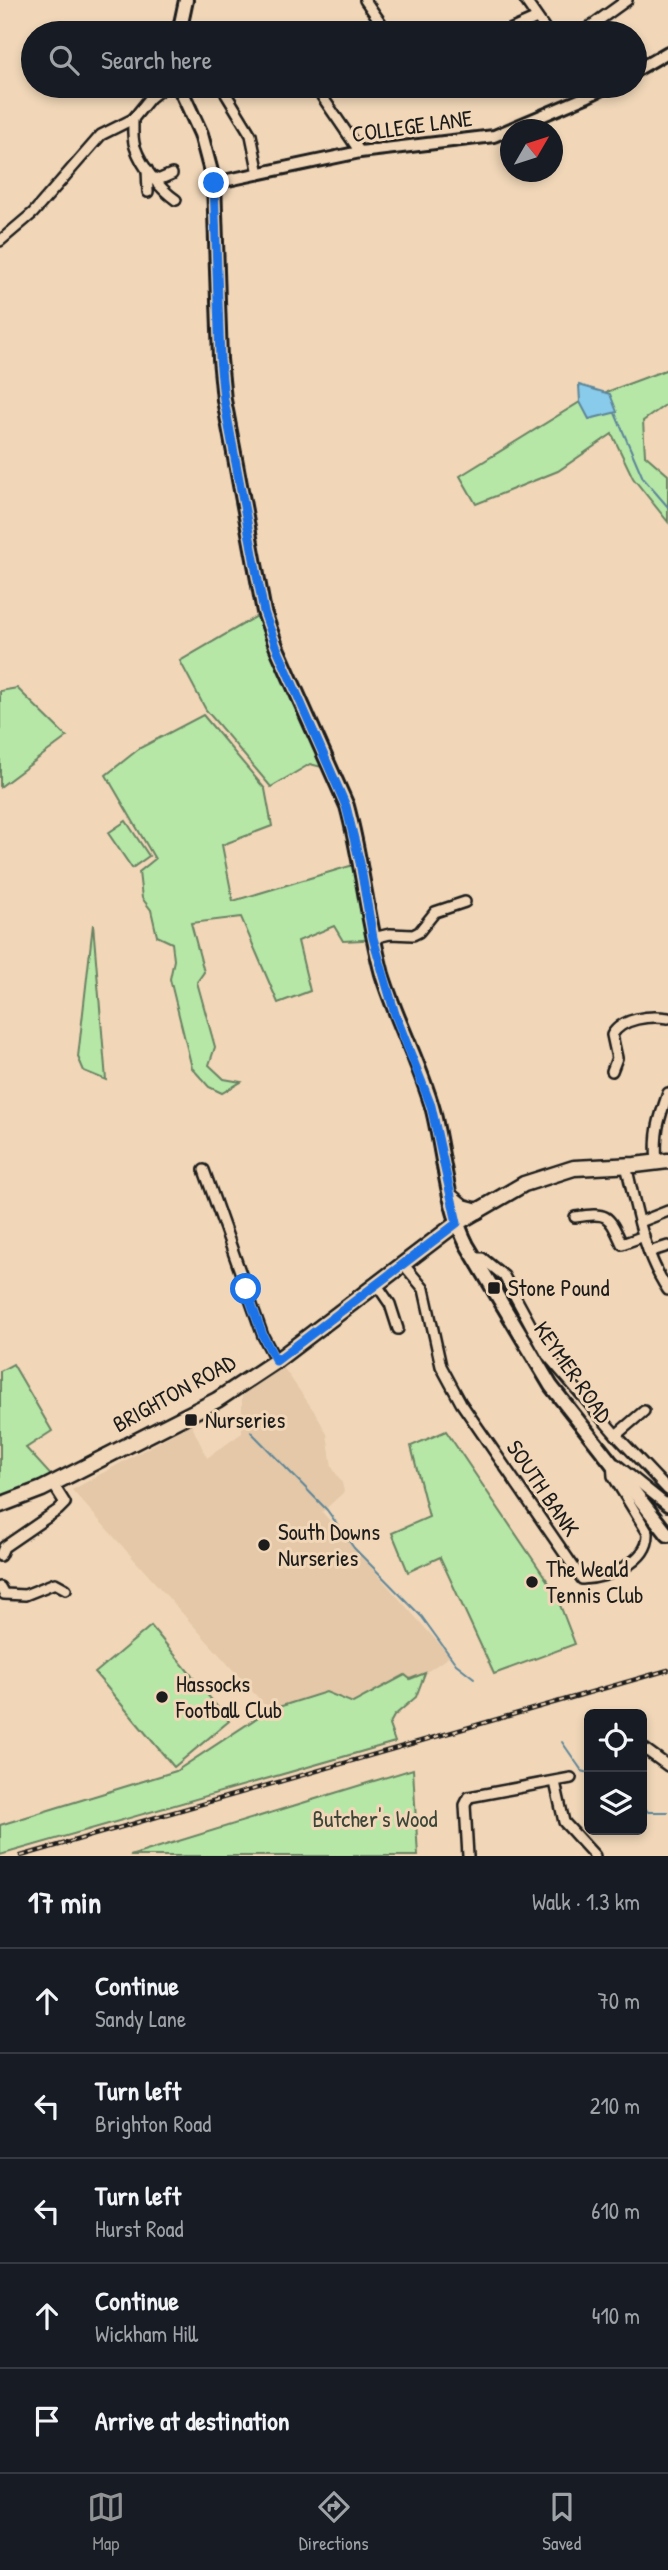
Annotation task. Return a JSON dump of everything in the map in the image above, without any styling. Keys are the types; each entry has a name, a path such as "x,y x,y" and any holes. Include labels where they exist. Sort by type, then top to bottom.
{"main road":[{"path":"182,21 186,0"},
{"name":"KEYMER ROAD","path":"184,98 201,134 214,183 220,359 224,400 264,612 281,659 346,806 358,853 373,938 395,1014 431,1106 457,1223 551,1386 668,1535"},
{"name":"BRIGHTON ROAD","path":"0,1505 53,1483 217,1400 276,1361 457,1223 524,1184 574,1168 663,1161"},
{"path":"452,1197 463,1207 478,1211"}],"street":[{"path":"365,0 380,21"},
{"path":"525,0 539,21"},
{"path":"598,21 627,0"},
{"path":"530,21 537,18"},
{"path":"647,64 668,52"},
{"path":"0,241 33,213 101,135 133,119 150,98"},
{"path":"228,98 251,135 259,174"},
{"path":"323,98 360,152"},
{"name":"COLLEGE LANE","path":"214,183 360,152 494,136 573,98"},
{"path":"133,119 134,145 147,169 166,193 176,200"},
{"path":"147,169 148,192"},
{"path":"155,178 158,180 172,174"},
{"path":"373,938 390,934 413,935 419,932 435,912 465,902"},
{"path":"612,1071 617,1058 612,1035 615,1030 627,1022 657,1016 668,1018"},
{"path":"663,1161 654,1140 668,1093"},
{"path":"626,1165 649,1252 657,1273 668,1290"},
{"path":"204,1170 263,1336 276,1361"},
{"path":"640,1222 668,1211"},
{"path":"575,1217 598,1214 606,1217 612,1223 622,1244 644,1236"},
{"path":"649,1252 668,1245"},
{"path":"475,1258 482,1258 504,1276 547,1354 616,1435 664,1478 668,1490"},
{"name":"SOUTH BANK","path":"404,1265 424,1289 441,1366 461,1403 582,1579 598,1578 635,1560 649,1544 648,1533 612,1476 612,1461"},
{"path":"377,1285 390,1304 398,1329"},
{"path":"616,1435 644,1411"},
{"path":"612,1461 628,1471 668,1506"},
{"path":"1,1554 4,1547 65,1503 53,1483"},
{"path":"0,1587 4,1594 25,1595 55,1583 66,1589"},
{"path":"647,1751 668,1766"},
{"path":"468,1856 465,1805 469,1797 571,1778"},
{"path":"555,1782 564,1822 595,1856"}],"shaded area":[{"name":"South Downs Nurseries","path":"283,1367 327,1434 332,1467 342,1483 344,1492 322,1512 450,1656 425,1673 410,1679 404,1675 353,1704 326,1692 269,1710 72,1490 191,1424 207,1458 242,1433 242,1394"}],"green space":[{"path":"668,369 668,403 643,421 645,455 668,475 668,522 633,478 612,434 558,471 476,504 460,476 580,402"},
{"path":"264,612 271,649 288,692 309,724 330,769 310,764 271,787 206,710 180,661"},
{"path":"17,688 67,737 0,787 0,691"},
{"path":"203,715 265,789 272,826 222,845 233,901 360,863 381,939 343,941 334,926 298,941 310,991 278,1003 241,917 191,923 204,972 197,982 215,1047 209,1065 224,1079 241,1082 222,1093 209,1087 192,1068 170,979 174,960 172,943 157,936 151,910 142,898 139,872 155,859 106,775 140,748"},
{"path":"126,821 149,856 132,868 108,833"},
{"path":"93,924 106,1080 84,1071 78,1057"},
{"path":"13,1364 52,1431 26,1448 57,1482 0,1505 0,1371"},
{"path":"446,1431 555,1592 575,1644 494,1674 440,1557 408,1572 392,1533 429,1517 411,1446"},
{"name":"Hassocks Football Club","path":"151,1626 229,1721 174,1767 95,1673"},
{"name":"Butcher's Wood","path":"425,1673 416,1697 394,1716 389,1725 395,1742 0,1855 0,1825 176,1771 269,1710 326,1692 353,1703 405,1675 410,1679"},
{"name":"Butcher's Wood","path":"413,1769 418,1856 130,1856"}],"water":[{"path":"579,385 610,394 617,412 589,419 580,402"}],"waterway":[{"path":"615,413 643,478 668,507"},
{"path":"251,1432 327,1510 354,1548 422,1617 456,1664 474,1678"},
{"path":"562,1742 582,1771 586,1772"},
{"path":"647,1811 668,1812"}],"railway":[{"path":"21,1856 668,1670"}],"place":[{"name":"Stone Pound","path":"494,1288"},
{"name":"Nurseries","path":"191,1420"},
{"name":"South Downs Nurseries","path":"264,1545"},
{"name":"The Weald Tennis Club","path":"532,1582"},
{"name":"Hassocks Football Club","path":"162,1697"}],"route":[{"path":"214,183 220,359 224,400 266,622 346,806 383,976 431,1106 457,1223 276,1361 263,1336 246,1289"}]}
